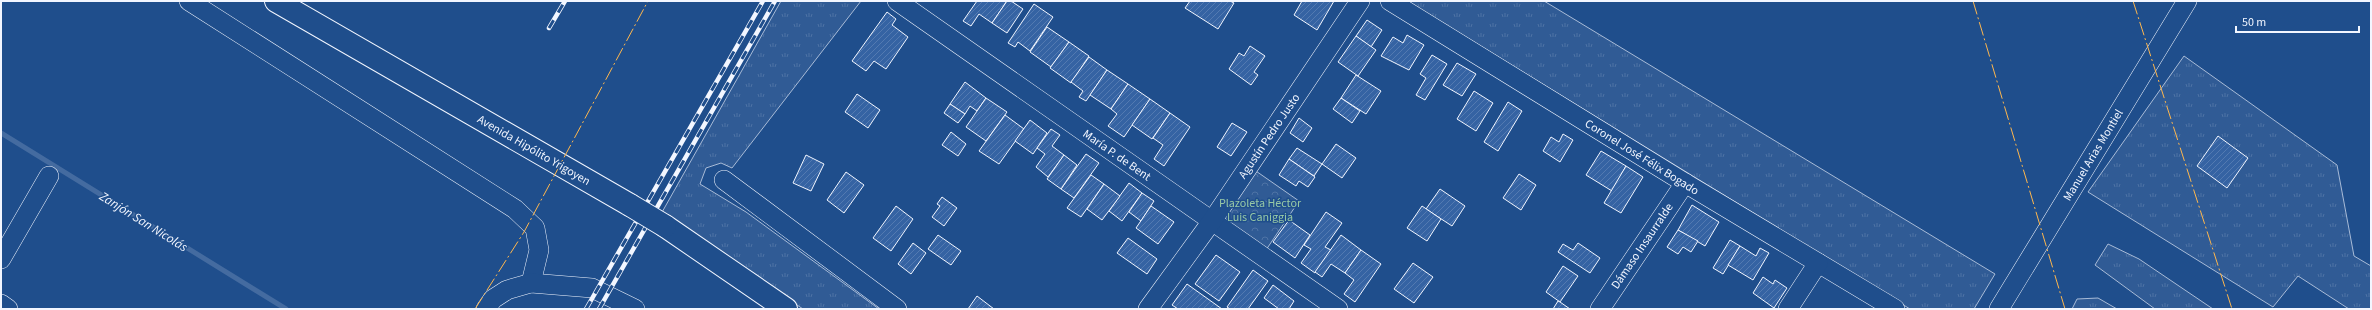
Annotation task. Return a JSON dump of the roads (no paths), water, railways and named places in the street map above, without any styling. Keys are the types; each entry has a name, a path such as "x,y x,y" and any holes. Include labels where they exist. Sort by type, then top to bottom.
{"main road":[{"name":"Avenida Hipólito Yrigoyen","path":"276,1 665,226 786,309"}],"street":[{"path":"189,1 515,209 535,228 539,250 531,283"},
{"name":"María P. de Bent","path":"897,1 1338,309"},
{"name":"Agustín Pedro Justo","path":"1148,309 1212,221 1360,1"},
{"name":"Coronel José Félix Bogado","path":"1390,1 1684,183 1895,309"},
{"name":"Manuel Arias Montiel","path":"1999,309 2187,1"},
{"path":"1,259 49,176"},
{"path":"724,180 897,309"},
{"name":"Dámaso Insaurralde","path":"1600,309 1684,183"},
{"path":"1788,309 1818,263"},
{"path":"486,309 493,299 507,290 531,283 592,288 635,309"},
{"path":"1,304 8,309"}],"waterway":[{"name":"Zanjón San Nicolás","path":"1,133 286,309"}],"railway":[{"path":"549,28 565,1"},
{"path":"586,309 763,1"},
{"path":"599,309 775,1"}],"park label":[{"name":"Plazoleta Héctor Luis Caniggia","path":"1260,210"}]}
